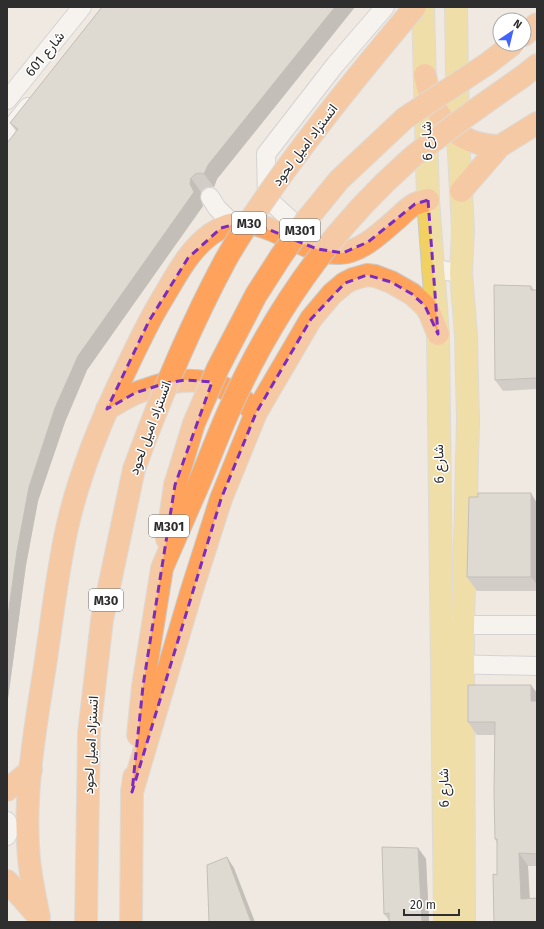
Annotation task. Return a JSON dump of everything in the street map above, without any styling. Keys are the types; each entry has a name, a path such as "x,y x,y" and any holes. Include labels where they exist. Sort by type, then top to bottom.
{"highway":[{"name":"اتستراد اميل لحود","path":"86,922 90,733 102,620 134,469 172,371 225,260 260,205 299,150 415,7"},
{"name":"M301","path":"162,568 175,485 194,423 221,362 256,295 281,256 308,218 339,180 405,118 487,64 503,52"},
{"path":"132,922 132,792 143,686 162,568 228,414 268,334 294,293 329,243 359,207 409,160 537,65"},
{"path":"425,75 428,91 439,114 448,126 467,140 474,143 489,146 500,146"},
{"path":"461,191 500,146 537,123"},
{"path":"41,919 29,859 28,825 31,770 56,588 67,526 88,455 107,409 149,321 197,246 221,228 243,222 255,224 317,249 336,254 348,252 362,246 381,233 415,204 428,200"},
{"path":"348,252 356,278"},
{"path":"132,792 191,592 221,499 256,413 310,319 332,294 345,283 367,275 375,276 391,282 412,294 425,306 438,334"},
{"path":"107,409 135,393 166,383 185,380 206,381 224,388 241,398 256,413"},
{"path":"7,790 31,770"},
{"path":"7,881 41,919"}],"main road":[{"name":"شارع 6","path":"423,7 428,200 438,334 445,922"},
{"name":"شارع 6","path":"456,7 458,134 463,230 461,273 466,335 468,420 463,625 464,922"},
{"path":"428,200 443,205 455,213 463,230"}],"street":[{"name":"شارع 601","path":"7,100 82,7"},
{"path":"348,252 305,233 267,198 266,154 335,65 385,7"},
{"name":"شارع 601","path":"7,133 39,93"},
{"path":"210,197 217,208 233,224"},
{"path":"433,269 461,273"},
{"path":"441,624 537,625"},
{"path":"442,664 537,666"},
{"path":"7,821 9,833 7,836"}],"highlighted area":[{"path":"428,200 438,334 425,306 412,294 391,282 367,275 345,283 311,319 256,413 221,499 132,792 143,686 175,485 212,382 185,380 166,383 135,393 107,409 149,321 188,258 221,228 243,222 255,224 317,249 343,253 368,242 415,204"}],"building":[{"path":"102,7 335,7 208,165 204,174 195,174 191,178 190,184 194,192 78,356 55,408 29,487 17,551 7,623 7,143 18,129 10,123"},
{"path":"494,285 531,286 531,290 537,290 537,378 495,380"},
{"path":"478,493 531,493 531,577 467,577 469,497 478,497"},
{"path":"468,685 531,685 531,701 537,701 537,854 519,853 521,899 537,898 537,922 494,922 493,874 497,875 497,839 495,839 494,792 495,722 468,722"},
{"path":"382,847 418,848 422,922 389,922 389,913 384,914"},
{"path":"227,857 251,922 209,922 207,865"}]}
